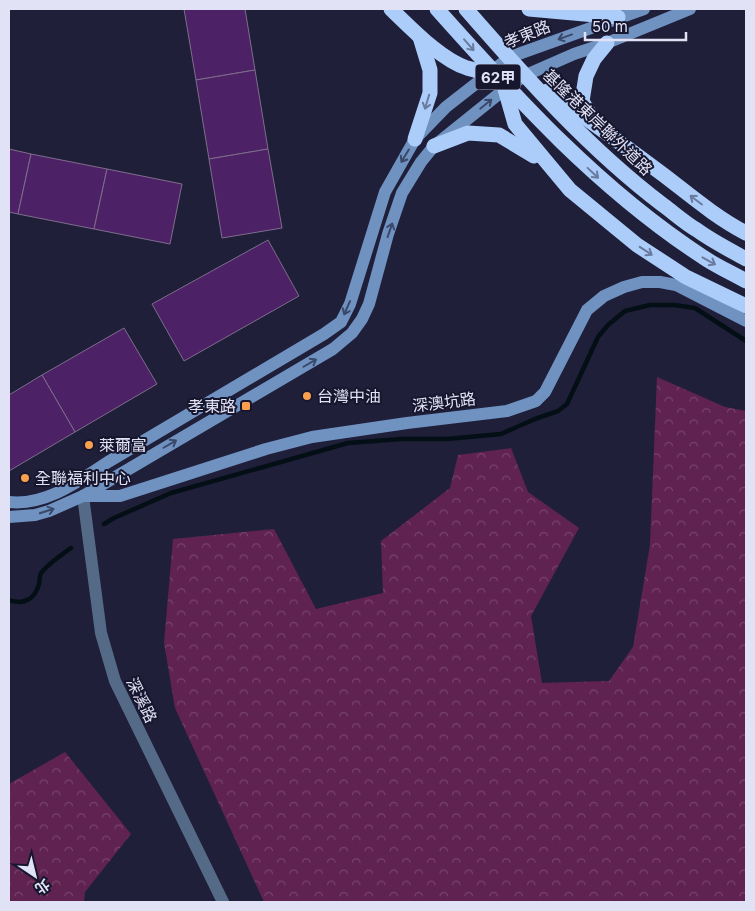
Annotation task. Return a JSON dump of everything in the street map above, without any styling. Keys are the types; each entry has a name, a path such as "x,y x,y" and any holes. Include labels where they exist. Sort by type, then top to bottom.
{"highway":[{"path":"391,9 420,37 466,68 488,73 526,75 702,205 741,230"},
{"name":"62甲","path":"437,9 498,78 595,176 627,202 704,258 746,280"},
{"name":"基隆港東岸聯外道路","path":"466,9 513,63 577,131 638,186 696,230 746,259"},
{"path":"479,9 503,41 510,57 505,89 515,124 570,190"},
{"path":"529,9 618,17"},
{"path":"416,139 430,92 430,70 420,37"},
{"path":"607,43 594,59 586,76 582,101 600,126 624,146"},
{"path":"434,146 468,133 499,134 531,153 570,190 637,246 686,277 746,306"}],"main road":[{"name":"孝東路","path":"77,483 108,462 316,339 341,322 350,304 385,192 416,139 446,107 510,57 644,9"},
{"path":"9,502 22,503 41,500 77,483 83,496 334,349 352,333 362,319 369,304 388,234 402,193 421,162 434,146 505,89 526,75 574,54 607,43 690,9"},
{"name":"深澳坑路","path":"9,517 35,515 83,496 120,496 266,449 312,437 507,411 527,405 545,392 588,310 604,296 624,287 642,282 660,282 676,285 746,321"}],"street":[{"name":"深溪路","path":"83,496 101,633 114,681 223,902"}],"green space":[{"path":"657,377 725,407 746,411 746,902 264,902 175,708 164,643 173,539 274,529 316,609 383,593 381,541 450,488 458,455 511,448 528,492 579,528 531,616 542,683 609,681 633,647 650,545"},
{"path":"65,752 131,834 85,892 84,902 9,902 9,784"}],"building":[{"path":"184,9 245,9 255,70 196,80"},
{"path":"255,70 268,149 209,159 196,80"},
{"path":"9,149 31,154 18,214 9,212"},
{"path":"268,149 282,228 222,238 209,159"},
{"path":"31,154 107,169 94,229 18,214"},
{"path":"107,169 182,184 170,244 94,229"},
{"path":"268,240 299,296 184,361 152,304"},
{"path":"124,328 157,384 75,432 42,375"},
{"path":"42,375 75,432 9,471 9,395"}],"waterway":[{"path":"104,524 171,493 348,443 401,439 447,439 501,434 558,411 567,404 598,337 608,325 625,311 650,305 674,305 695,308 746,341"},
{"path":"9,600 19,602 28,600 35,594 41,573 71,548"}],"place":[{"name":"台灣中油","path":"307,396"},
{"name":"孝東路","path":"246,406"},
{"name":"萊爾富","path":"89,445"},
{"name":"全聯福利中心","path":"25,478"}]}
